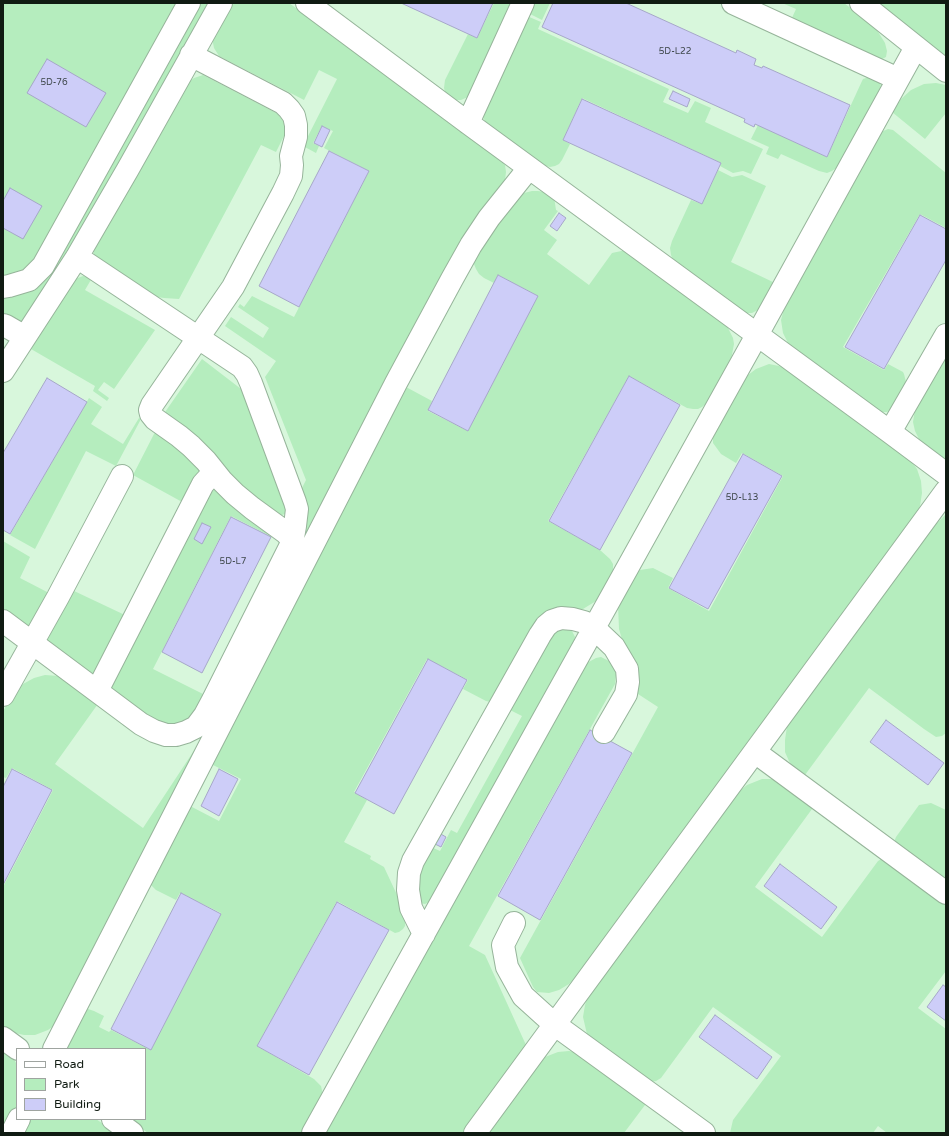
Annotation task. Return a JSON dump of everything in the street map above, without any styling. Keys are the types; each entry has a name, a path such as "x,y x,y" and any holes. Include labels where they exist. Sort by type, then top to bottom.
{"lane":[{"path":"3,286 9,286 29,280 43,266 189,3"},
{"path":"3,371 76,257 128,169 220,3"},
{"path":"306,3 946,474"},
{"path":"468,123 523,3"},
{"path":"733,3 898,79"},
{"path":"861,3 946,71"},
{"path":"313,1133 916,47"},
{"path":"191,55 289,108 294,116 296,137 291,156 291,176 284,193 233,287 150,410 153,417 191,446 234,494 285,532 289,536 292,543"},
{"path":"55,1048 396,383 452,279 471,245 529,168"},
{"path":"3,621 141,724 166,735 176,735 196,727 205,715 292,543 297,509 296,502 247,374 242,367 76,257"},
{"path":"3,325 25,337"},
{"path":"890,432 946,335"},
{"path":"98,691 203,484 214,472"},
{"path":"3,695 58,598 122,476"},
{"path":"475,1133 946,491"},
{"path":"424,934 411,908 408,890 409,873 413,861 528,655 546,626 552,621 561,618 574,619 584,622 594,628 614,647 627,669 628,682 626,694 604,732"},
{"path":"755,752 946,893"},
{"path":"514,923 503,946 507,967 523,996 554,1024 704,1133"},
{"path":"3,1038 17,1048"},
{"path":"12,1133 18,1120"},
{"path":"114,1120 132,1133"}],"green space":[{"path":"3,3 184,3 37,264 3,280"},
{"path":"195,3 210,3 63,262 22,322 3,316 3,293 25,289"},
{"path":"235,3 289,3 497,155 505,165 506,172 505,180 303,547 299,494 306,480 265,377 276,361 225,326 231,317 263,338 269,328 238,307 240,304 244,307 252,296 294,317 369,171 324,148 333,131 322,126 313,143 319,146 316,153 303,146 337,79 319,70 304,100 219,56 214,48 213,37 232,5"},
{"path":"494,3 513,3 468,97 461,100 454,100 447,96 445,92 445,80 468,34 477,38"},
{"path":"533,3 550,3 542,20 528,13"},
{"path":"782,3 844,3 875,27 885,43 887,51 886,57 880,60 791,20 796,9"},
{"path":"875,3 946,3 946,60"},
{"path":"527,16 541,22 538,29 669,89 663,102 688,113 695,101 711,108 705,122 763,149 751,174 743,171 733,173 720,166 721,163 582,98 563,140 570,144 562,160 555,166 550,167 542,165 487,125 483,117 483,113"},
{"path":"203,75 278,114 285,126 285,134 276,152 261,145 179,299 150,296 94,256 94,250 189,82 194,78"},
{"path":"869,77 879,81 881,86 880,90 839,166 832,171 827,173 819,171 781,154 778,159 766,154 769,147 751,139 758,125 827,157 863,79"},
{"path":"936,83 946,85 946,113 925,139 892,112 901,99 911,90 924,84"},
{"path":"888,129 893,130 946,173 946,228 920,214 843,347 884,370 888,364 903,372 906,382 891,409 887,412 880,412 795,352 783,333 781,320 785,305 881,132"},
{"path":"718,170 732,177 742,175 766,186 731,262 775,283 764,303 758,310 752,313 746,313 739,310 678,266 671,255 670,248 672,241 691,200 702,204"},
{"path":"538,191 554,197 556,210 558,211 544,230 557,240 547,254 589,285 612,253 626,250 727,326 733,338 734,344 731,360 707,403 698,409 687,408 629,376 548,521 600,550 610,559 613,564 613,573 600,598 583,609 571,611 491,702 463,689 468,680 427,659 354,792 367,800 344,842 371,856 370,859 384,867 405,912 405,926 399,932 395,933 337,901 257,1046 314,1079 321,1086 323,1095 304,1133 148,1133 130,1120 146,1120 146,1048 63,1048 88,1009 104,1016 99,1027 109,1032 111,1030 151,1050 221,913 180,893 176,900 156,890 151,885 150,879 188,807 192,807 219,821 241,779 211,764 406,387 432,401 428,411 468,431 538,296 498,275 494,283 484,278 479,274 474,264 476,255 515,201 524,193"},
{"path":"83,276 92,278 85,290 155,330 114,389 104,382 98,390 109,398 107,401 93,391 95,386 31,349 75,279"},
{"path":"946,352 946,463 920,441 915,431 913,422 915,409"},
{"path":"202,359 245,392 288,510 285,514 275,516 163,415"},
{"path":"769,364 787,369 911,461 917,469 921,481 922,493 920,506 915,517 579,974 569,984 559,990 549,993 537,992 533,987 520,958 658,707 638,694 619,629 618,605 635,575 640,570 653,568 673,578 668,588 709,611 783,476 742,453 736,463 721,454 713,443 713,432 744,378 756,369"},
{"path":"89,398 102,407 91,424 123,444 139,418 141,419 116,466 86,451 35,549 10,535"},
{"path":"158,431 202,468 184,503 133,475 154,434"},
{"path":"216,487 282,542 231,516 153,669 207,696 195,715 179,724 161,725 111,692 111,686 210,490"},
{"path":"946,514 946,733 942,736 936,737 869,688 802,779 789,761 785,752 787,726 934,526"},
{"path":"3,541 30,557 20,578 49,593 28,628 3,614"},
{"path":"72,590 127,616 96,672 93,673 88,674 46,640"},
{"path":"555,625 571,629 575,637 573,646 433,900 425,904 420,903 418,901 418,871 429,846 440,851 451,830 457,833 522,716 506,708"},
{"path":"601,657 611,662 614,667 616,675 615,684 469,946 485,955 526,1045 462,1133 326,1133 585,664"},
{"path":"45,675 59,676 100,701 55,764 143,828 199,743 58,1023 48,1030 35,1035 24,1035 11,1032 3,1026 3,887 53,790 12,768 6,778 3,777 3,712 11,695 23,684 34,678"},
{"path":"762,779 774,779 812,805 812,809 755,887 822,937 878,861 883,858 946,899 946,971 918,1008 946,1029 946,1133 887,1133 878,1126 873,1133 730,1133 733,1120 781,1056 713,1007 661,1078 656,1081 651,1082 588,1038 583,1017 589,993 736,794 747,785"},
{"path":"931,803 946,810 946,886 894,842 919,805"},
{"path":"3,1051 16,1063 16,1112 3,1133"},
{"path":"569,1051 580,1053 646,1100 645,1105 624,1133 486,1133 536,1065 545,1057 558,1052"},
{"path":"26,1120 97,1120 116,1133 19,1133"}],"building":[{"path":"401,3 493,3 477,38"},
{"path":"553,3 626,3 736,53 737,50 756,59 754,65 762,68 763,66 850,105 827,157 755,124 754,127 744,122 745,119 542,27"},
{"path":"47,59 106,93 86,127 27,93"},
{"path":"673,91 690,99 687,107 669,99"},
{"path":"582,99 721,163 702,204 563,140"},
{"path":"322,126 330,130 322,147 314,143"},
{"path":"329,151 369,171 299,307 259,286"},
{"path":"10,188 42,206 23,239 3,228 3,201"},
{"path":"559,213 566,218 557,231 550,226"},
{"path":"920,215 946,229 946,260 884,369 845,347"},
{"path":"498,275 538,296 468,431 428,410"},
{"path":"629,376 680,405 600,550 549,521"},
{"path":"47,378 87,402 10,534 3,530 3,453"},
{"path":"743,454 782,476 708,609 669,588"},
{"path":"231,517 271,537 202,673 162,652"},
{"path":"202,523 211,527 202,544 194,539"},
{"path":"428,659 467,680 394,814 355,793"},
{"path":"886,720 944,763 928,785 870,742"},
{"path":"590,730 632,753 540,920 498,896"},
{"path":"12,769 52,790 3,885 3,787"},
{"path":"219,769 238,779 219,816 201,806"},
{"path":"439,833 446,837 441,847 433,843"},
{"path":"780,864 837,907 821,929 764,886"},
{"path":"181,893 221,914 151,1050 111,1029"},
{"path":"337,902 389,930 309,1075 257,1046"},
{"path":"943,985 946,987 946,1021 927,1007"},
{"path":"715,1015 772,1057 757,1079 699,1037"}]}
